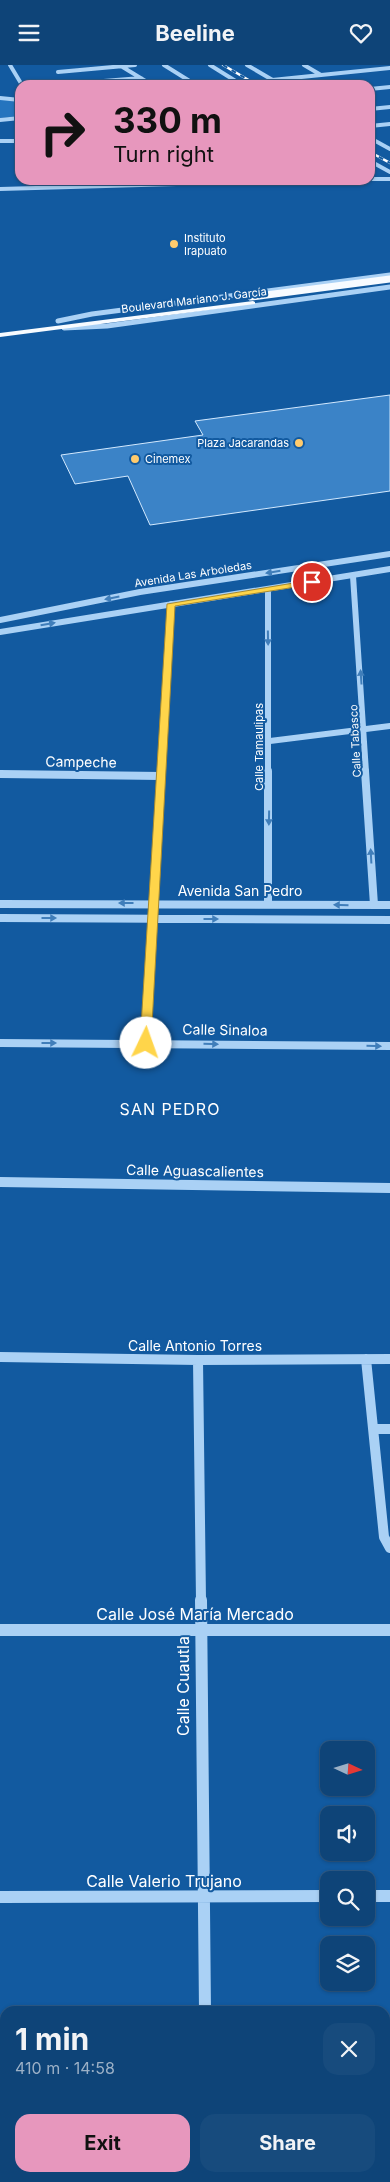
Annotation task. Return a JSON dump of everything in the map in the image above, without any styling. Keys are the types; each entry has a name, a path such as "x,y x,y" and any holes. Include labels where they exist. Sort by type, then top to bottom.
{"main road":[{"name":"Boulevard Mariano J. García","path":"252,300 390,279"},
{"name":"Boulevard Mariano J. García","path":"0,328 59,324 252,300 390,286"},
{"name":"Boulevard Mariano J. García","path":"0,335 59,324"}],"street":[{"path":"10,65 19,80"},
{"path":"53,65 63,80"},
{"path":"58,72 135,65"},
{"path":"164,65 188,80"},
{"path":"210,65 234,80"},
{"path":"247,65 272,80 390,68"},
{"path":"304,65 322,75"},
{"path":"345,65 354,71"},
{"path":"121,66 144,80"},
{"path":"120,80 141,78"},
{"path":"375,88 390,87"},
{"path":"375,94 390,92"},
{"path":"0,98 15,100"},
{"path":"375,108 390,107"},
{"path":"0,120 15,119"},
{"path":"375,126 390,124"},
{"path":"0,141 15,141"},
{"path":"375,141 390,149"},
{"path":"375,164 390,172"},
{"path":"375,179 390,179"},
{"path":"0,189 124,185"},
{"path":"59,324 92,314 390,275"},
{"path":"315,285 314,291 324,296"},
{"path":"59,324 107,326 390,286"},
{"name":"Avenida Las Arboledas","path":"0,620 140,592 390,554"},
{"name":"Avenida Las Arboledas","path":"0,633 390,569"},
{"name":"Calle Tabasco","path":"354,575 374,905"},
{"path":"203,583 210,598"},
{"name":"Calle Tamaulipas","path":"268,589 270,741 268,904"},
{"path":"146,1043 171,604"},
{"path":"270,741 364,731 390,726"},
{"name":"Campeche","path":"0,774 161,776"},
{"name":"Avenida San Pedro","path":"0,904 390,905"},
{"name":"Avenida San Pedro","path":"0,918 390,920"},
{"name":"Calle Sinaloa","path":"0,1043 390,1046"},
{"name":"Calle Aguascalientes","path":"0,1182 390,1188"},
{"name":"Calle Antonio Torres","path":"0,1357 198,1360 390,1359"},
{"path":"366,1359 384,1537 390,1548"},
{"name":"Calle Cuautla","path":"198,1360 202,1897 205,2006"},
{"path":"373,1429 390,1429"},
{"name":"Calle José María Mercado","path":"0,1630 390,1630"},
{"name":"Calle Valerio Trujano","path":"0,1897 320,1896"},
{"path":"375,1896 390,1896"}],"shaded area":[{"path":"0,99 15,100 15,116 0,118"}],"building":[{"name":"Plaza Jacarandas","path":"390,395 390,491 150,525 128,476 75,484 61,455 203,435 195,421"}],"railway":[{"path":"223,65 248,80"},
{"path":"375,155 390,163"}],"place":[{"name":"Instituto Irapuato","path":"174,244"},
{"name":"Plaza Jacarandas","path":"299,443"},
{"name":"Cinemex","path":"135,459"}],"district":[{"name":"SAN PEDRO","path":"170,1109"}],"route":[{"path":"146,1043 171,604 312,582"}]}
